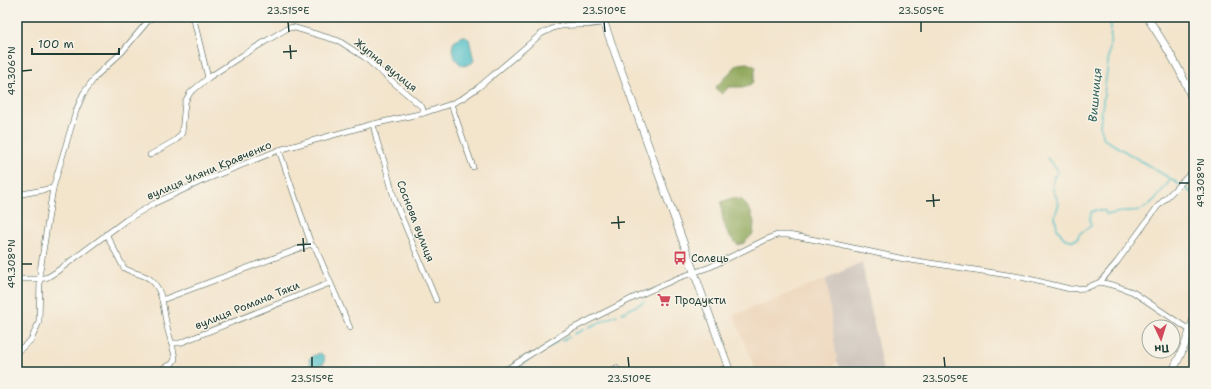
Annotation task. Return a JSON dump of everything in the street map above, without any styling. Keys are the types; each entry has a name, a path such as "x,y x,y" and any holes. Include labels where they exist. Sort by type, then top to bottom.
{"main road":[{"path":"1147,17 1181,70 1194,105"},
{"path":"603,20 729,370"},
{"path":"1172,372 1192,332 1194,318"}],"street":[{"path":"17,352 31,340 36,332 39,322 40,270 53,188 76,111 83,94 96,76 122,52 153,17"},
{"path":"192,17 208,78"},
{"path":"279,150 373,124 424,113 450,104 463,98 479,87 541,34 552,28 562,26 591,25 603,20"},
{"name":"Жупна вулиця","path":"150,155 176,140 182,133 185,102 190,93 208,78 286,29 292,27 339,41 364,57 422,107 424,113"},
{"path":"450,104 473,167"},
{"name":"Соснова вулиця","path":"373,124 395,202 436,300"},
{"name":"вулиця Уляни Кравченко","path":"40,279 48,277 56,272 126,220 155,203 200,182 279,150 311,244 316,250 350,328"},
{"path":"502,372 534,351 578,326 640,295 678,278 710,267 777,235 788,235 845,245 904,259 1021,276 1070,289 1086,288 1100,282 1117,262 1158,206 1194,170"},
{"path":"17,196 53,188"},
{"path":"106,234 124,268 128,271 149,278 154,283 162,300 175,360 172,364 154,372"},
{"path":"162,300 311,244"},
{"path":"17,279 40,279"},
{"path":"1100,282 1133,292 1192,332"},
{"name":"вулиця Романа Тяки","path":"171,343 180,343 330,283"},
{"path":"611,372 616,368 620,372"},
{"path":"713,372 729,370"}],"shaded area":[{"path":"862,262 883,372 842,372 837,361 826,279"},
{"path":"826,279 837,361 831,372 756,372 734,315"}],"green space":[{"path":"747,63 756,67 753,82 747,87 729,87 722,94 715,88 738,64"},
{"path":"732,198 742,200 750,210 754,222 753,234 744,243 738,245 727,231 722,214 721,202"}],"water":[{"path":"463,36 466,36 469,39 474,61 464,66 458,62 452,49 454,42"},
{"path":"320,353 324,357 324,363 315,367 312,366 309,360 311,357"}],"waterway":[{"name":"Вишниця","path":"1083,17 1108,21 1111,25 1110,47 1100,125 1104,139 1194,194"},
{"path":"1047,158 1056,168 1058,173 1054,176 1052,187 1059,204 1055,215 1057,229 1064,238 1073,241 1078,238 1079,234 1091,226 1091,212 1096,210 1105,211 1106,214 1114,214 1125,211 1140,210 1149,205 1171,179"},
{"path":"622,313 644,302"},
{"path":"589,327 617,315"},
{"path":"574,334 585,329"},
{"path":"561,341 569,337"},
{"path":"538,354 557,342"},
{"path":"512,372 532,357"}],"place":[{"name":"Солець","path":"680,258"},
{"name":"Продукти","path":"664,300"}]}
